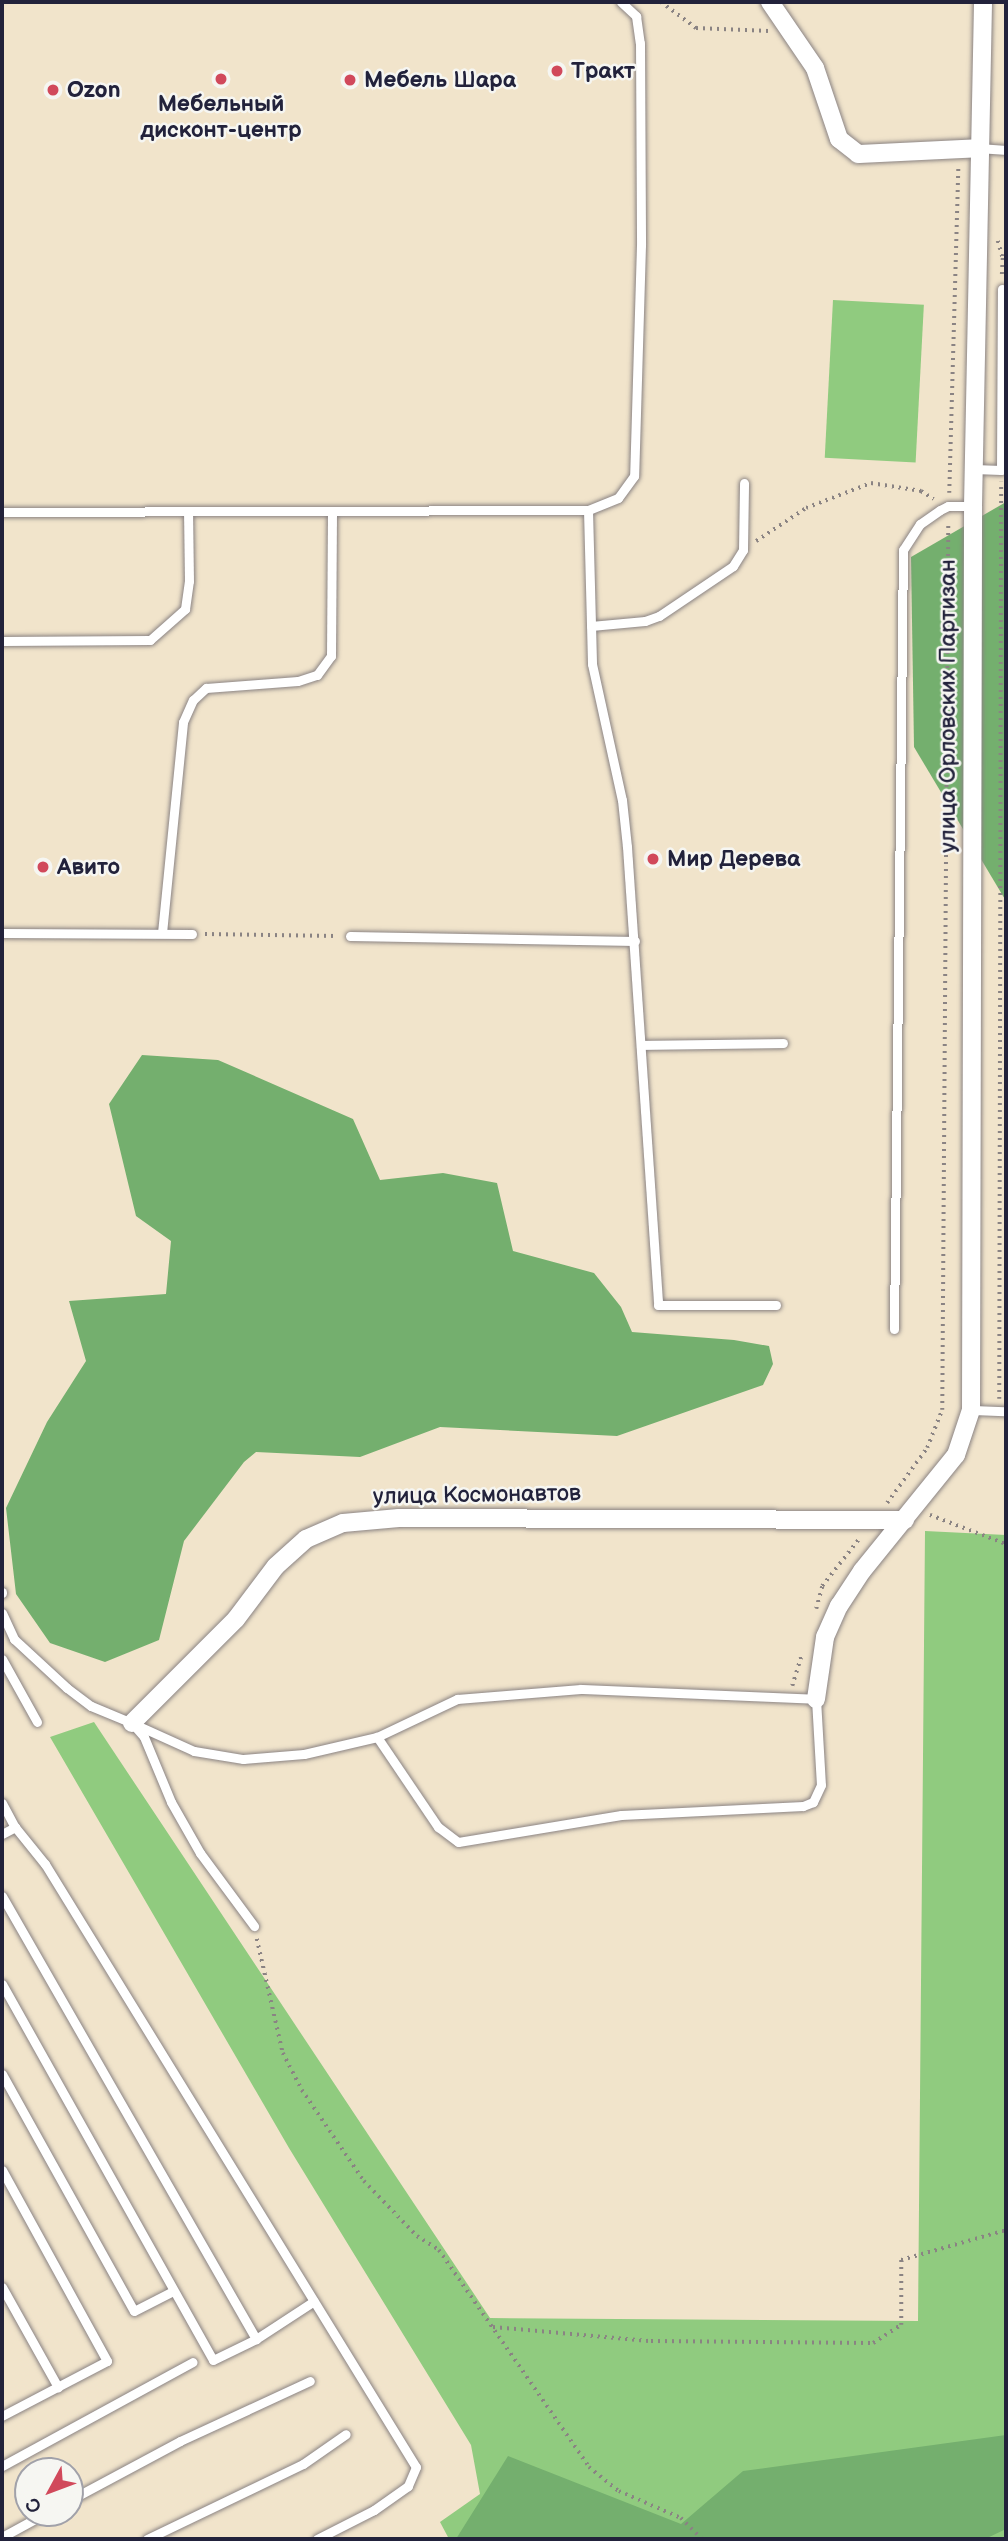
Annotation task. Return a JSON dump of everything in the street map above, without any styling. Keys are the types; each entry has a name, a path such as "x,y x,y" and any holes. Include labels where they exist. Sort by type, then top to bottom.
{"street":[{"path":"770,2 815,68 839,139 859,154 979,148"},
{"name":"улица Орловских Партизан","path":"816,1699 825,1637 839,1606 862,1571 956,1455 971,1410 973,506 983,2"},
{"name":"улица Космонавтов","path":"132,1723 227,1629 276,1566 306,1539 343,1523 399,1518 875,1520 910,1514"}],"lane":[{"path":"2,512 588,510 618,498 634,476 641,245 640,43 636,16 621,2"},
{"path":"979,148 1006,150"},
{"path":"974,469 1001,470 1002,289"},
{"path":"591,626 645,621 659,616 733,566 743,550 744,483"},
{"path":"894,1329 903,550 920,524 948,506 973,506"},
{"path":"588,510 592,664 622,800 635,941 658,1305 776,1305"},
{"path":"2,641 150,640 185,609 189,581 188,511"},
{"path":"162,933 183,722 193,700 206,688 298,681 317,675 331,656 332,511"},
{"path":"2,933 192,934"},
{"path":"350,936 635,941"},
{"path":"641,1045 783,1043"},
{"path":"971,1410 1003,1411"},
{"path":"2,1613 14,1639 67,1688 91,1706 194,1751 243,1759 304,1754 377,1737 457,1699 582,1689 816,1699 821,1785 813,1802 803,1805 621,1815 469,1843 449,1838 438,1827 377,1737"},
{"path":"2,1659 37,1722"},
{"path":"132,1723 154,1755 171,1802 200,1853 254,1926"},
{"path":"2,1802 15,1827 45,1864 416,2467 408,2486 374,2510 317,2539"},
{"path":"2,1835 15,1827"},
{"path":"2,1896 256,2339"},
{"path":"2,1984 213,2360 256,2339 314,2301"},
{"path":"2,2074 134,2311 173,2291"},
{"path":"2,2169 107,2361 2,2416"},
{"path":"2,2287 58,2387"},
{"path":"2,2466 193,2362"},
{"path":"84,2492 180,2441 310,2381"},
{"path":"148,2539 303,2464 346,2434"},
{"path":"2,2537 20,2527"}],"path":[{"path":"661,2 696,28 789,32"},
{"path":"815,1611 822,1586 875,1520 927,1447 942,1410 948,506 959,149"},
{"path":"1001,470 1003,1411"},
{"path":"743,550 806,508 871,482 920,491 948,506"},
{"path":"192,934 350,936"},
{"path":"910,1514 1006,1544"},
{"path":"789,1698 804,1648"},
{"path":"254,1926 284,2053 302,2090 364,2181 417,2236 439,2250 589,2467 619,2491 681,2518 702,2539"},
{"path":"493,2327 651,2341 873,2343 901,2325 901,2260 1006,2230"}],"green space":[{"path":"833,300 924,305 916,463 825,458"},
{"path":"1006,502 1006,901 914,747 911,557"},
{"path":"142,1055 218,1060 353,1119 380,1180 443,1173 497,1183 513,1251 594,1273 621,1307 632,1332 734,1340 769,1346 773,1364 763,1385 617,1436 440,1427 360,1457 256,1452 244,1462 184,1541 159,1640 105,1662 50,1643 16,1594 6,1508 47,1422 86,1361 69,1301 166,1294 171,1241 136,1216 109,1104"},
{"path":"925,1531 1006,1535 1006,2539 449,2539 440,2522 480,2494 471,2445 289,2148 50,1737 94,1722 490,2318 918,2321"},
{"path":"1006,2435 1006,2529 985,2539 456,2539 508,2456 681,2524 743,2471"}],"place":[{"name":"Тракт","path":"557,71"},
{"name":"Мебельный дисконт-центр","path":"221,79"},
{"name":"Мебель Шара","path":"350,80"},
{"name":"Ozon","path":"53,90"},
{"name":"Мир Дерева","path":"653,859"},
{"name":"Авито","path":"43,867"}]}
